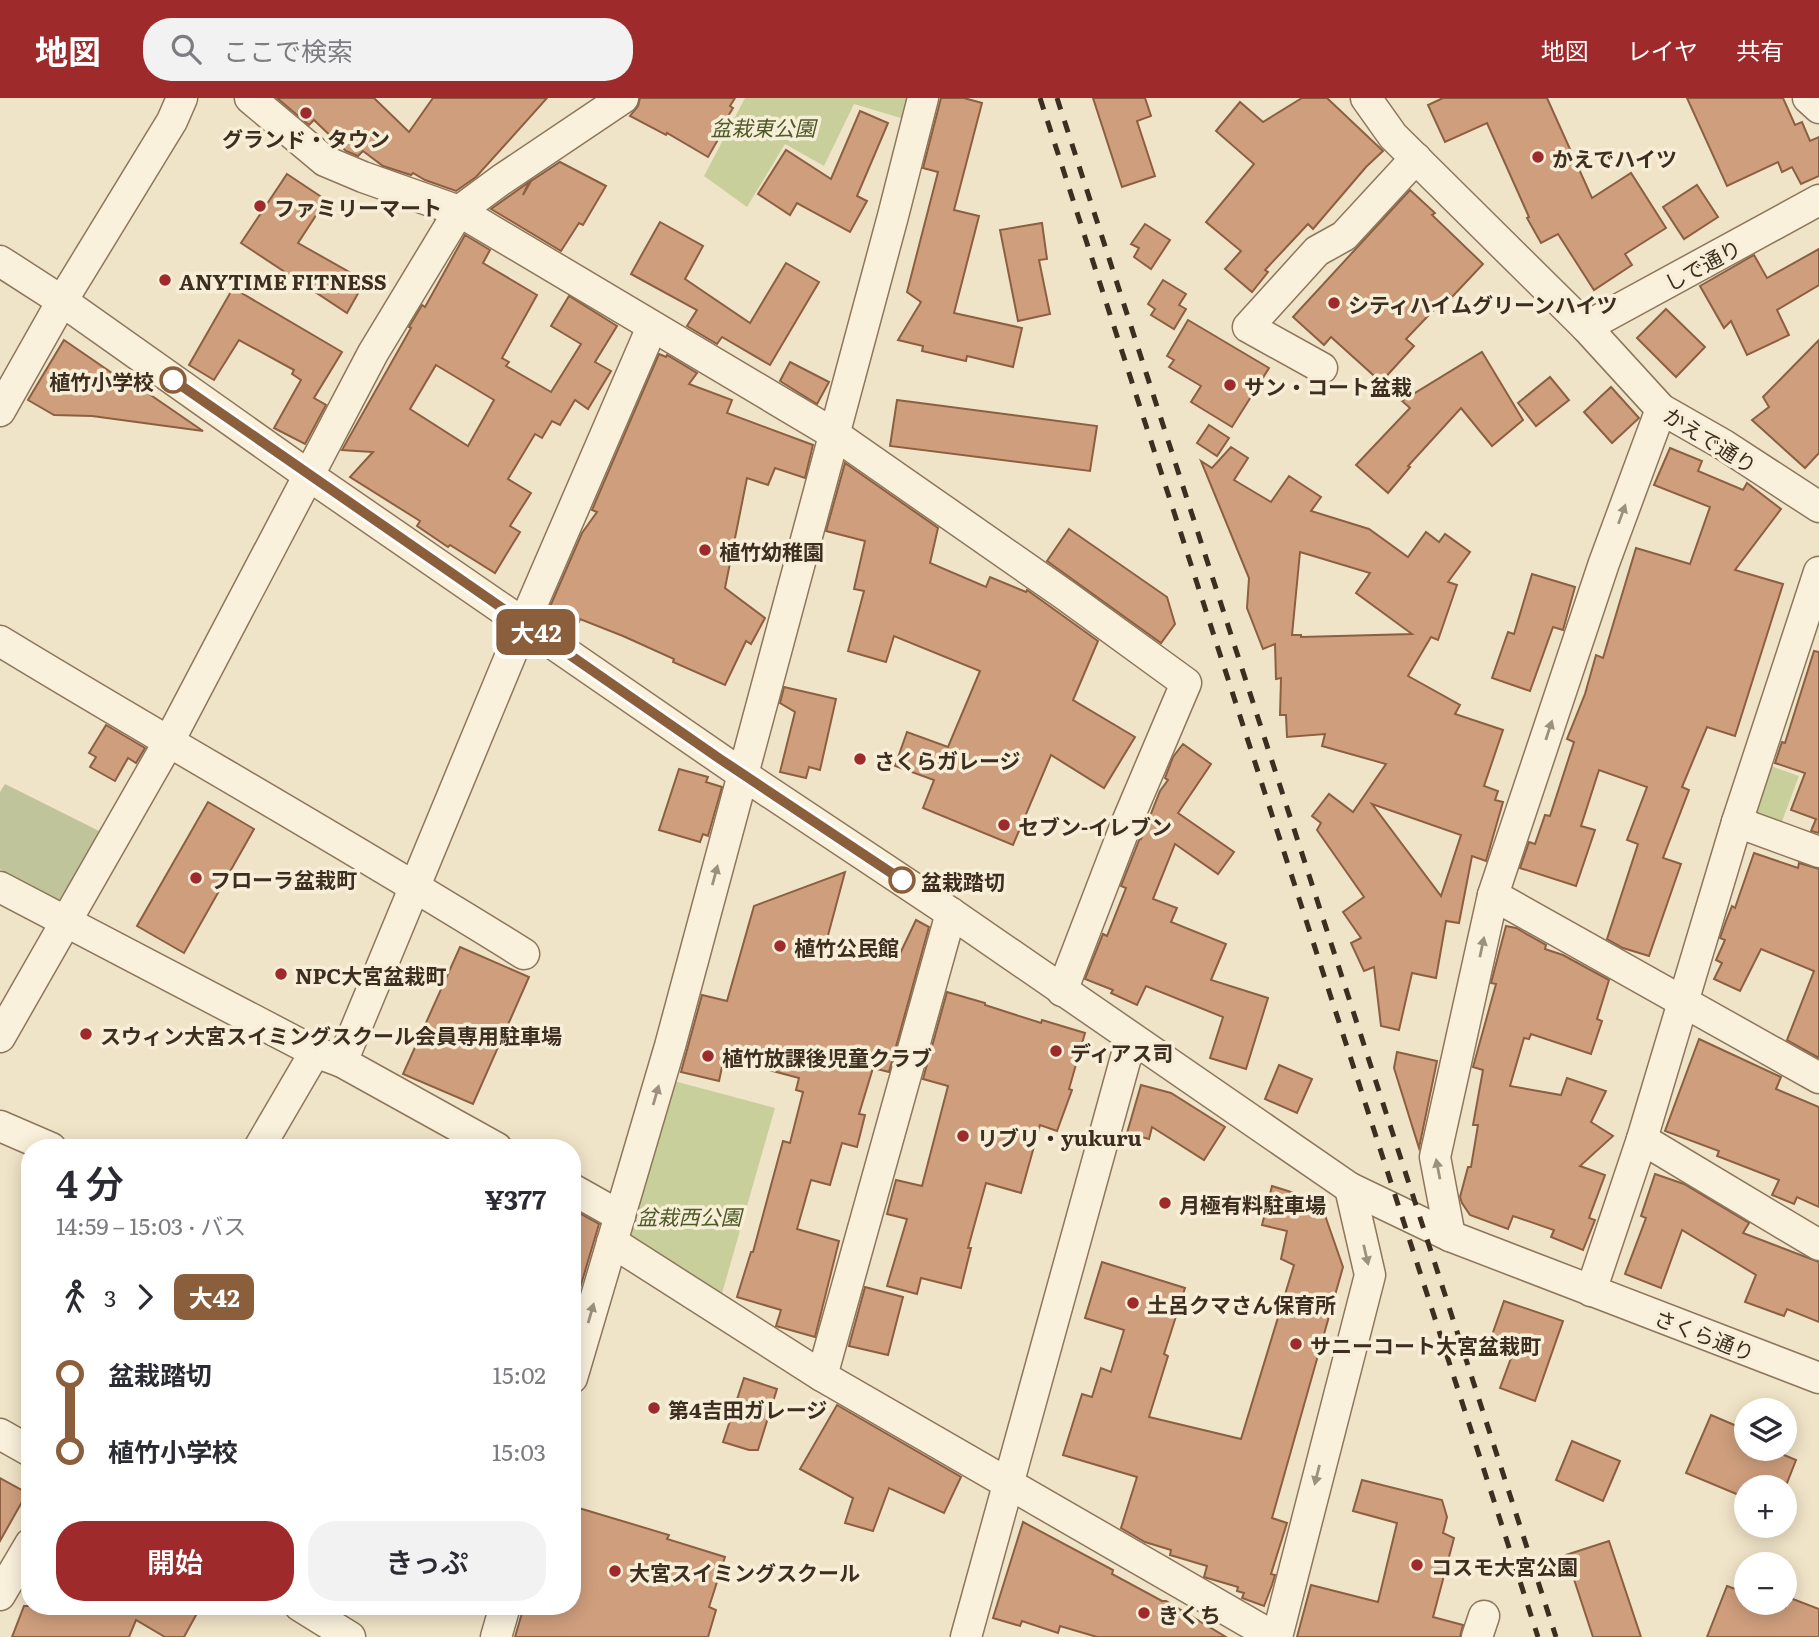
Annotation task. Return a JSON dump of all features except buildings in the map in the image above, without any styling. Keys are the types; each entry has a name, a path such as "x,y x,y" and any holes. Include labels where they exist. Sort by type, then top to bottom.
{"street":[{"path":"0,411 62,301 172,121 182,98"},
{"path":"250,98 325,161 459,211 834,434 1186,683 1127,822 1062,991"},
{"path":"0,1037 168,743 373,353 459,211 622,98"},
{"path":"581,1348 670,1046 923,98"},
{"name":"かえで通り","path":"1366,98 1394,135 1586,327 1661,408 1819,507"},
{"path":"1808,98 1819,108"},
{"path":"1322,368 1248,327 1317,251 1344,236 1416,158"},
{"name":"しで通り","path":"1586,327 1819,201"},
{"name":"さくら通り","path":"0,261 62,301 308,475 742,774 951,913 1350,1188 1450,1236 1819,1378"},
{"path":"266,1139 328,1057 415,885 652,327"},
{"path":"1450,1236 1435,1157 1493,895 1604,564 1661,408"},
{"path":"1591,1291 1642,1139 1737,822 1819,572"},
{"path":"0,641 168,743 415,885 524,954"},
{"path":"1737,822 1819,852"},
{"path":"0,887 480,1139"},
{"path":"1493,895 1633,971 1682,1002 1819,1078"},
{"path":"822,1376 951,913"},
{"path":"966,1637 1131,1039"},
{"path":"0,1126 30,1139"},
{"path":"1642,1139 1819,1245"},
{"path":"581,1197 616,1229 822,1376 1275,1637 1370,1275 1350,1188"},
{"path":"0,1434 21,1446"},
{"path":"0,1595 21,1559"},
{"path":"315,1615 350,1637"},
{"path":"496,1637 502,1615"}],"green space":[{"name":"盆栽東公園","path":"745,98 910,98 904,119 854,104 824,166 785,144 747,207 704,176"},
{"path":"1768,765 1799,776 1781,824 1760,817 1754,805"},
{"path":"5,784 103,833 61,902 0,869 0,792"},
{"name":"盆栽西公園","path":"674,1081 775,1108 721,1297 637,1246 629,1229"}],"railway":[{"path":"1040,98 1538,1637"},
{"path":"1057,98 1556,1637"}],"bus line":[{"name":"大42","path":"173,380 720,759 902,880"}],"place":[{"name":"グランド・タウン","path":"306,113"},
{"name":"かえでハイツ","path":"1538,157"},
{"name":"ファミリーマート","path":"260,206"},
{"name":"ANYTIME FITNESS","path":"165,280"},
{"name":"シティハイムグリーンハイツ","path":"1334,303"},
{"name":"植竹小学校","path":"173,380"},
{"name":"サン・コート盆栽","path":"1230,385"},
{"name":"植竹幼稚園","path":"705,550"},
{"name":"さくらガレージ","path":"860,759"},
{"name":"セブン-イレブン","path":"1004,825"},
{"name":"フローラ盆栽町","path":"196,878"},
{"name":"盆栽踏切","path":"902,880"},
{"name":"植竹公民館","path":"780,946"},
{"name":"NPC大宮盆栽町","path":"281,974"},
{"name":"スウィン大宮スイミングスクール会員専用駐車場","path":"86,1034"},
{"name":"ディアス司","path":"1056,1051"},
{"name":"植竹放課後児童クラブ","path":"708,1056"},
{"name":"リブリ・yukuru","path":"963,1136"},
{"name":"月極有料駐車場","path":"1165,1203"},
{"name":"土呂クマさん保育所","path":"1133,1303"},
{"name":"サニーコート大宮盆栽町","path":"1296,1344"},
{"name":"第4吉田ガレージ","path":"654,1408"},
{"name":"コスモ大宮公園","path":"1417,1565"},
{"name":"大宮スイミングスクール","path":"615,1571"},
{"name":"きくち","path":"1144,1613"}]}
